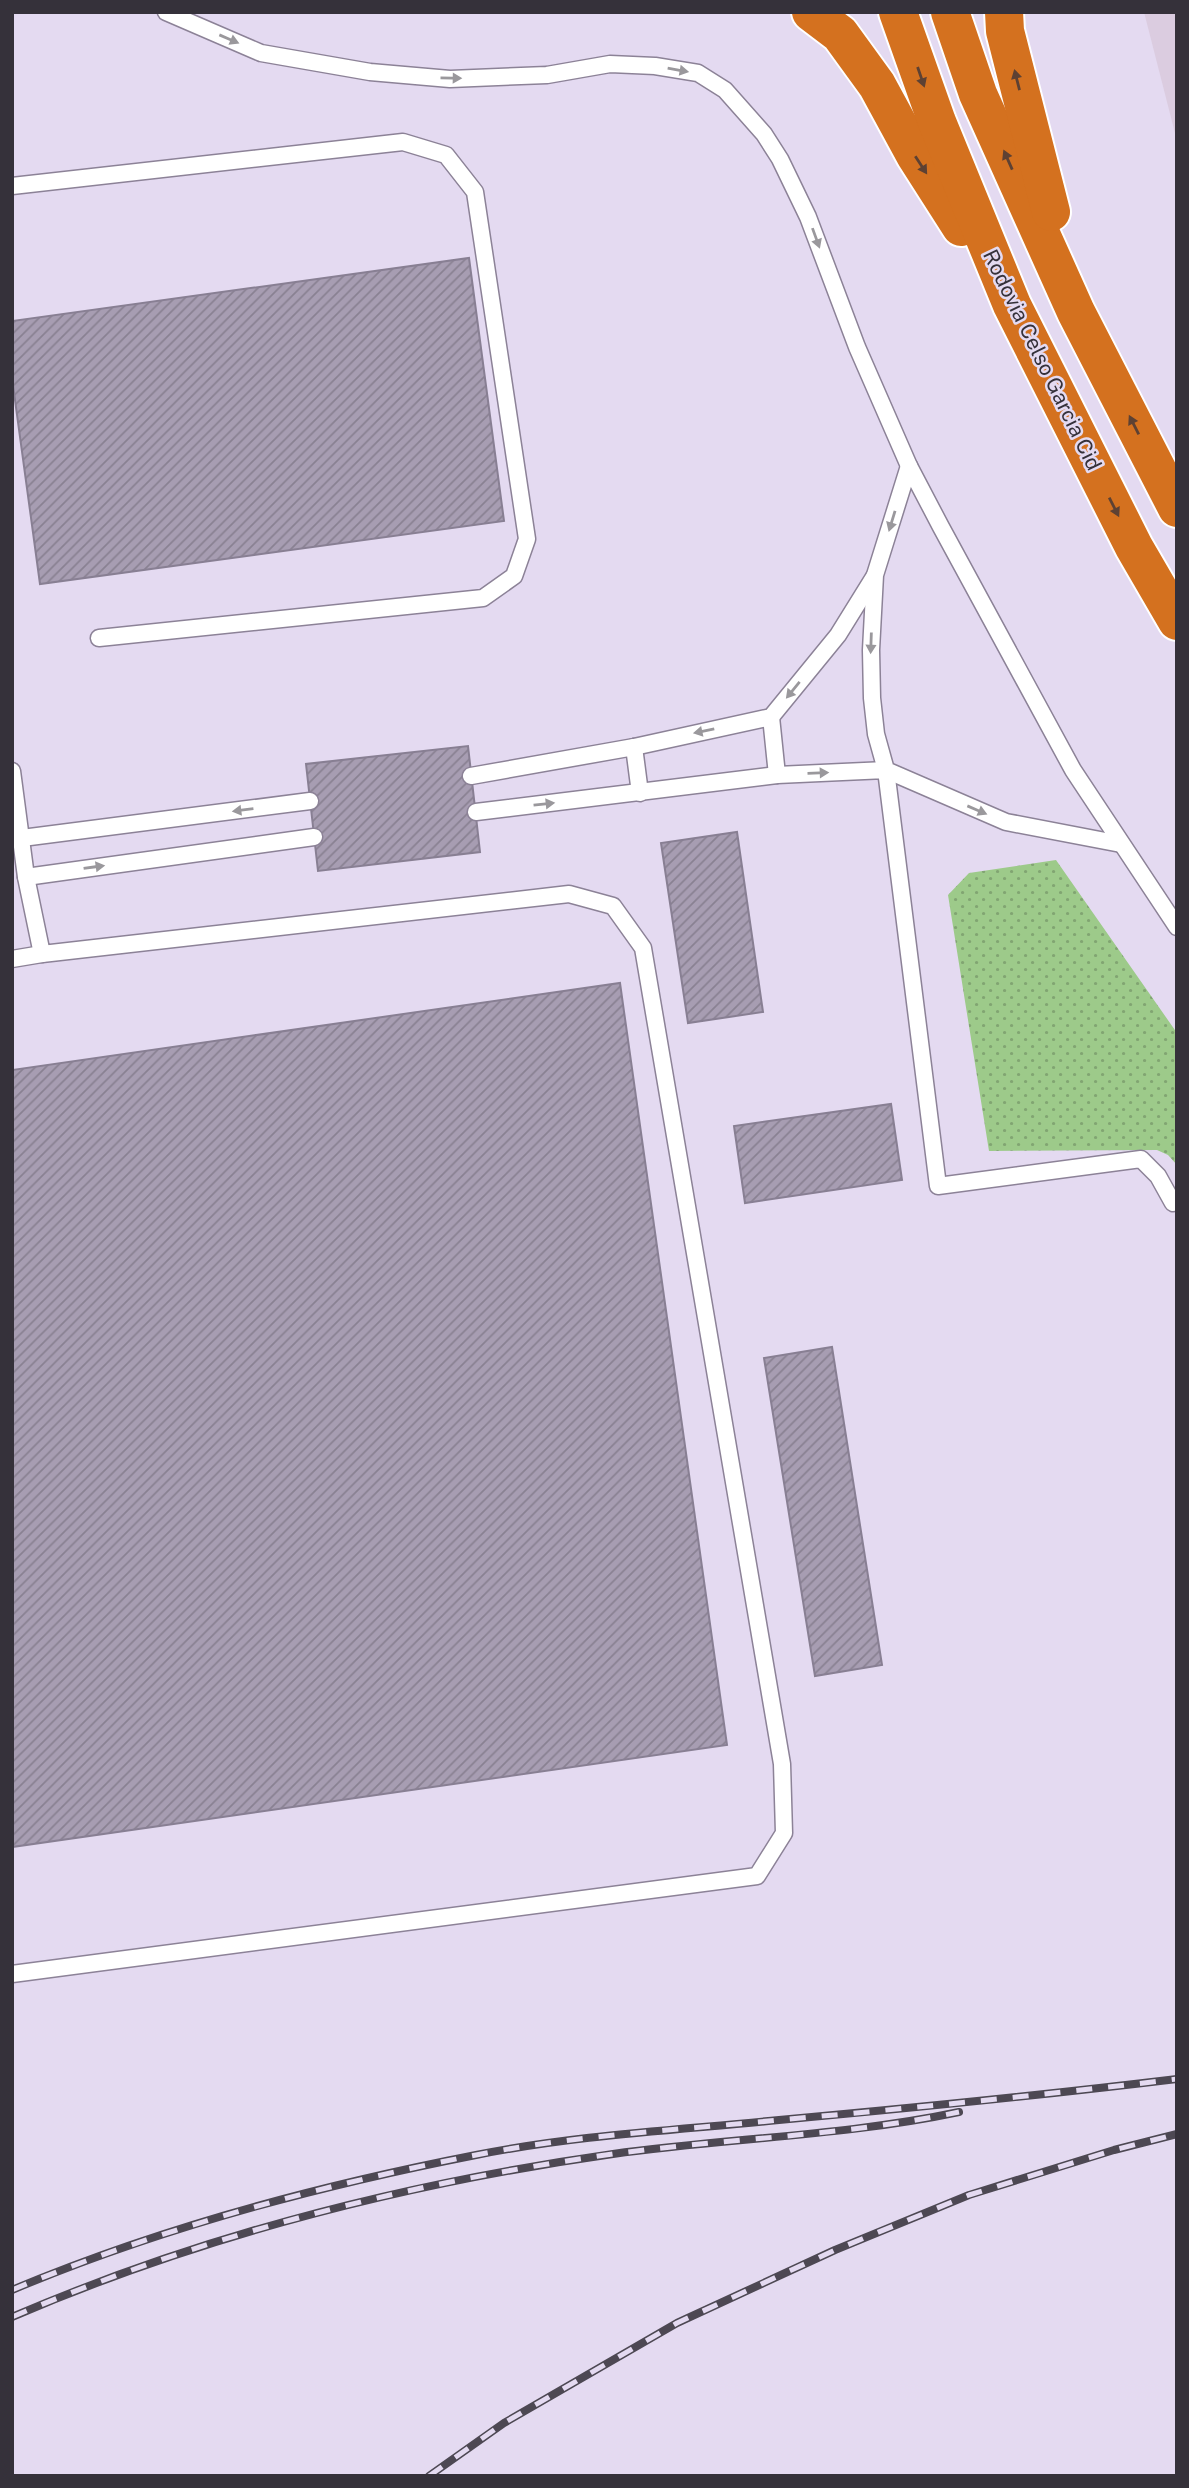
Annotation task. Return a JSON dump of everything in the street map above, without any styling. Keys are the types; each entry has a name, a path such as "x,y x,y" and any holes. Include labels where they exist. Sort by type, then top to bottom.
{"highway":[{"path":"811,12 840,34 877,85 915,155 1012,305"},
{"name":"Rodovia Celso Garcia Cid","path":"898,12 937,122 1012,305 1134,547 1177,621"},
{"path":"950,12 978,94 1076,312 1177,508"},
{"path":"1004,12 1005,31 1076,312"}],"lane":[{"path":"166,12 261,53 370,72 450,79 547,75 610,64 655,66 698,73 725,90 764,134 780,159 808,217 857,347 909,466 1073,770 1177,927"},
{"path":"12,186 403,142 446,155 475,192 527,539 514,576 483,598 99,638"},
{"path":"909,466 875,575 871,650 872,698 876,734 886,771 938,1185 1141,1159 1158,1177 1173,1203"},
{"path":"471,776 634,747 771,717 838,635 875,575"},
{"path":"771,717 777,775"},
{"path":"634,747 640,793"},
{"path":"12,771 26,877 41,954"},
{"path":"476,811 777,775 886,771 1006,822 1121,844"},
{"path":"22,838 310,801"},
{"path":"26,877 314,837"},
{"path":"12,959 569,894 613,906 643,948 782,1764 784,1833 757,1876 12,1974"}],"shaded area":[{"path":"1144,12 1177,12 1177,141"}],"green space":[{"path":"1056,860 1177,1033 1177,1165 1168,1155 1157,1150 989,1151 948,895 969,873"}],"building":[{"path":"469,258 504,521 40,584 12,378 12,321"},
{"path":"468,746 480,852 318,871 306,764"},
{"path":"737,832 763,1012 688,1023 661,843"},
{"path":"620,983 727,1745 12,1847 12,1070"},
{"path":"891,1104 902,1180 745,1203 734,1126"},
{"path":"832,1347 882,1665 815,1676 764,1358"}],"railway":[{"path":"12,2290 124,2247 241,2211 359,2180 514,2148 627,2134 1177,2079"},
{"path":"12,2317 158,2261 232,2237 307,2216 459,2180 613,2154 830,2132 959,2112"},
{"path":"429,2476 504,2423 677,2323 835,2250 969,2195 1114,2150 1177,2134"}]}
